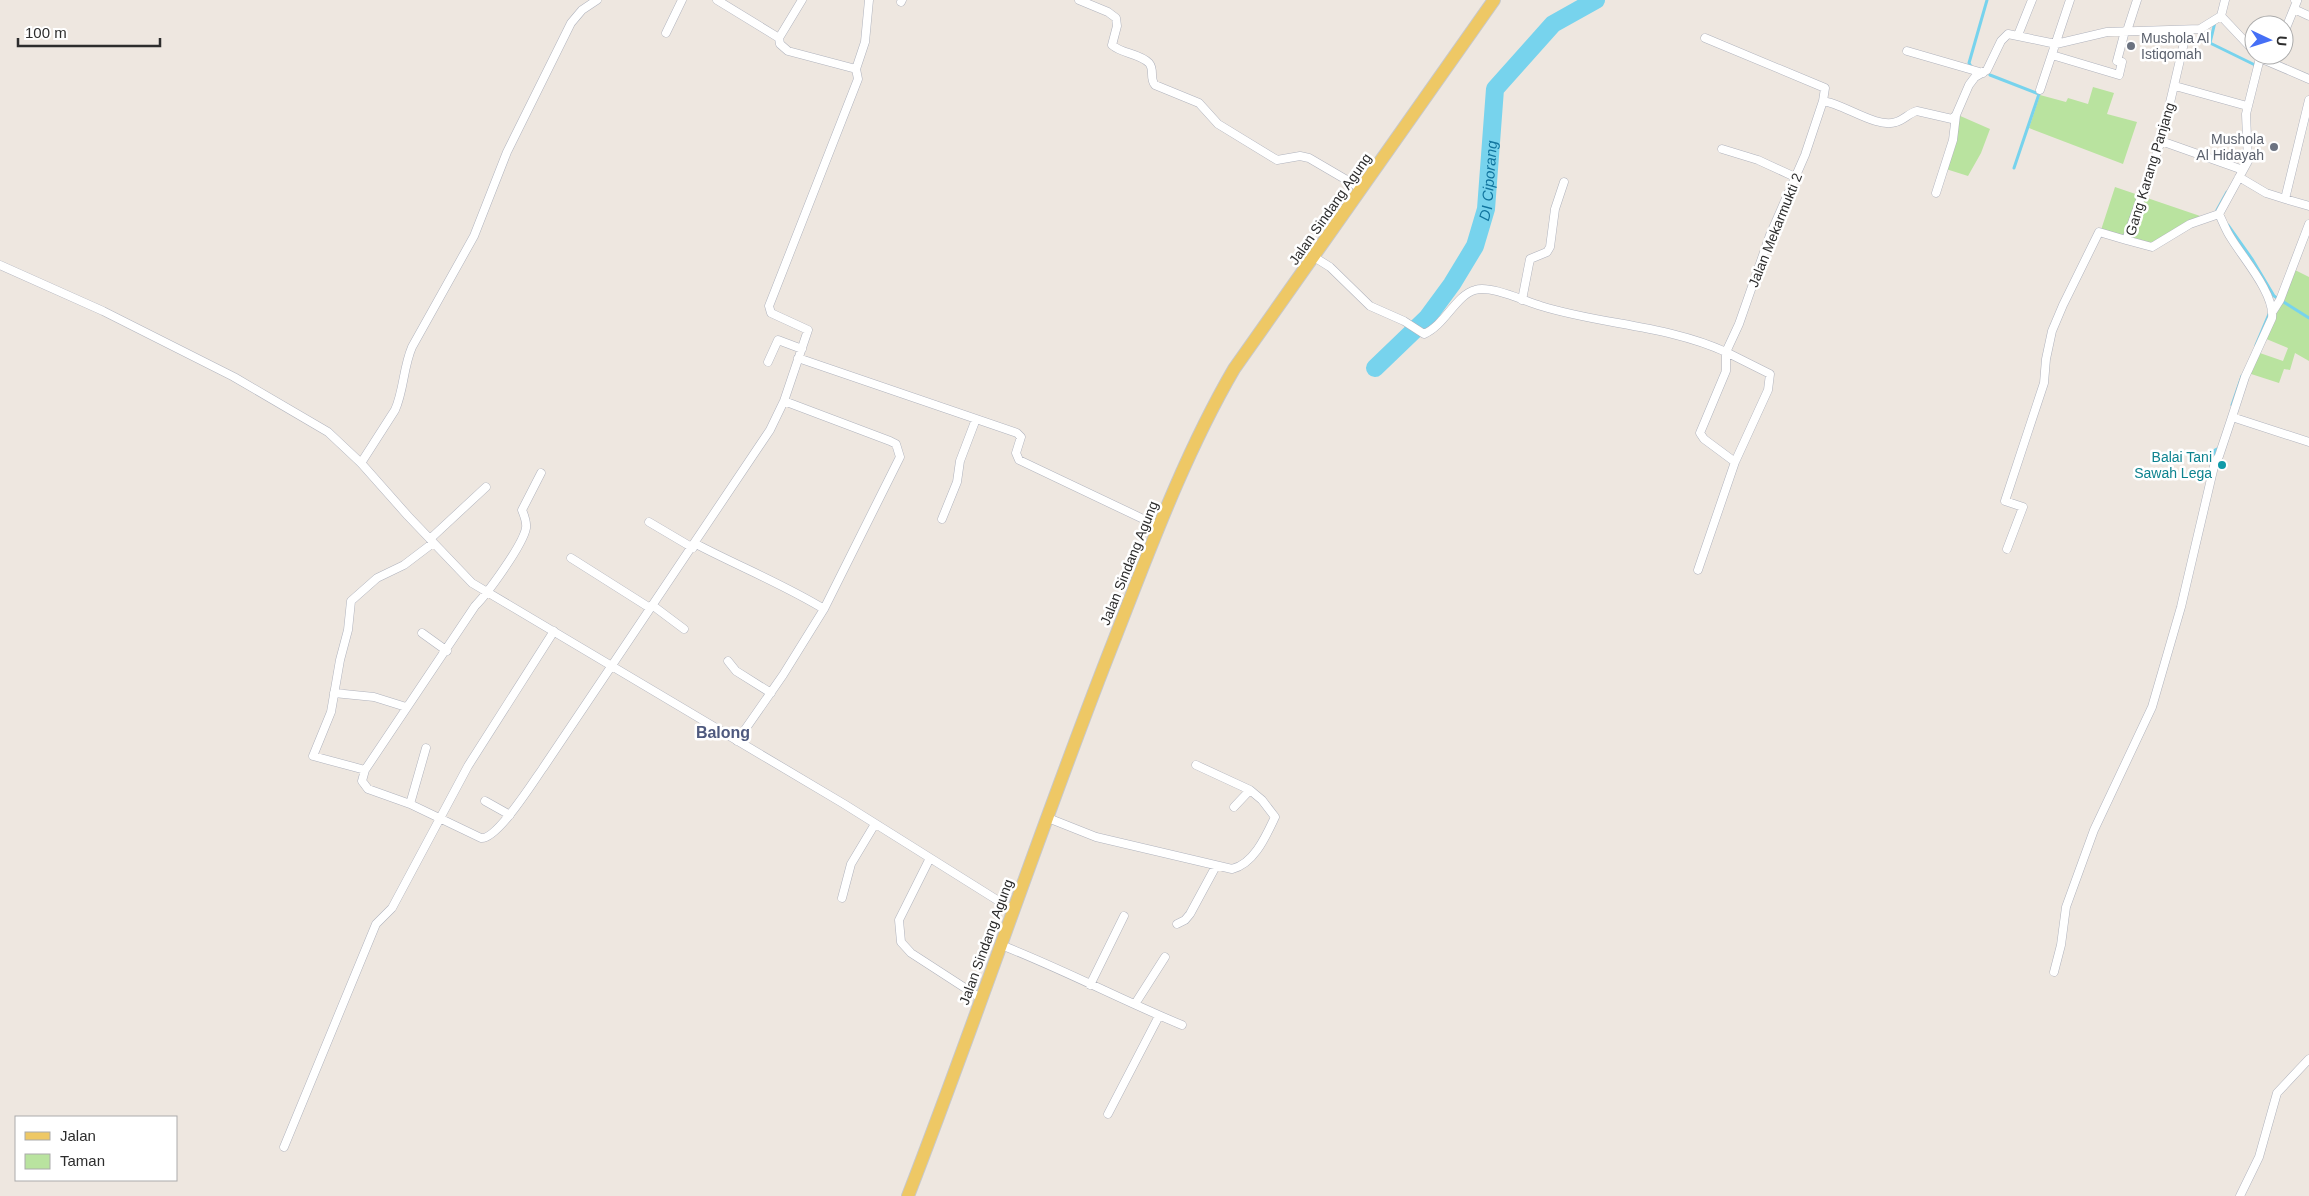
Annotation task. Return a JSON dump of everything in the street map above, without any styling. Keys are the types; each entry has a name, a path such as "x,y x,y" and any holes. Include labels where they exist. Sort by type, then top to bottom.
{"main road":[{"name":"Jalan Sindang Agung","path":"908,1196 1002,945 1085,714 1160,527 1224,386 1494,0"}],"street":[{"path":"361,463 395,410 399,401 406,360 474,236 507,152 571,24 582,10 597,0"},
{"path":"666,33 682,0"},
{"path":"717,0 779,38"},
{"path":"802,0 779,38 780,44 788,51 856,70"},
{"path":"541,473 522,510 526,530 488,593 475,606 447,651 406,707 365,770 362,783 368,790 410,804 484,839 510,815 765,439 784,401 807,329 771,314 769,306 858,80 856,70 865,42 870,0"},
{"path":"1079,0 1108,12 1116,18 1117,26 1112,45 1147,61 1152,69 1152,80 1155,85 1199,103 1218,124 1277,160 1300,156 1309,158 1362,189"},
{"path":"2018,35 2032,0"},
{"path":"2040,90 2070,0"},
{"path":"2052,55 2119,75 2122,62 2117,61 2137,0"},
{"path":"1936,193 1953,140 1956,115 1969,85 1974,77 1987,70 2008,34 2056,44 2107,32 2187,30 2207,27 2221,16 2225,0"},
{"path":"2292,15 2297,1 2294,0"},
{"path":"2294,9 2309,16"},
{"path":"2221,16 2244,40"},
{"name":"Gang Karang Panjang","path":"2187,30 2162,141 2126,240 2152,247 2190,224 2219,214"},
{"path":"1705,38 1825,88 1824,101 1839,105 1870,119 1895,123 1917,111 1947,118 1956,115"},
{"path":"1907,51 1983,73"},
{"path":"2257,65 2246,114 2248,161 2219,214 2230,236 2263,287 2272,311"},
{"path":"2283,65 2309,80"},
{"path":"2175,86 2248,106"},
{"path":"2285,199 2309,100"},
{"name":"Jalan Mekarmukti 2","path":"1735,462 1704,439 1700,433 1726,371 1726,352 1796,177 1824,101"},
{"path":"2162,141 2241,173 2266,193 2309,206"},
{"path":"1722,149 1796,177"},
{"path":"1522,300 1530,259 1547,252 1550,247 1555,209 1564,182"},
{"path":"2054,972 2062,945 2066,906 2094,830 2152,707 2181,607 2215,462 2219,456 2245,377 2272,311 2280,300 2309,224"},
{"path":"2007,549 2023,507 2006,501 2044,383 2046,359 2056,323 2099,232 2126,240"},
{"path":"1314,257 1334,270 1370,306 1404,321 1424,334 1437,327 1473,290 1487,289 1560,311 1682,336 1726,352 1770,374 1768,390 1735,462 1698,570"},
{"path":"0,264 103,311 266,395 328,432 361,463 462,573 488,593 875,824 1014,910"},
{"path":"768,362 777,341 802,348"},
{"path":"798,358 1020,434 1021,440 1016,456 1019,460 1160,527"},
{"path":"737,741 771,693 824,609 898,463 899,450 890,441 784,401"},
{"path":"2232,417 2309,442"},
{"path":"942,519 957,482 960,461 976,419"},
{"path":"365,770 313,756 329,719 348,630 351,601 377,578 404,565 486,488"},
{"path":"648,522 694,546 797,593 824,609"},
{"path":"571,558 651,606 684,629"},
{"path":"284,1146 376,924 392,908 468,766 554,631"},
{"path":"422,633 447,651"},
{"path":"728,661 736,671 771,693"},
{"path":"334,693 374,697 406,707"},
{"path":"410,804 426,748"},
{"path":"1048,818 1096,837 1232,869 1245,863 1264,839 1275,817 1262,800 1250,790 1196,765"},
{"path":"1234,807 1250,790"},
{"path":"485,801 510,815"},
{"path":"842,898 851,864 875,824"},
{"path":"930,858 901,914 898,928 899,937 911,953 982,999"},
{"path":"1177,924 1185,920 1190,914 1216,866"},
{"path":"1090,985 1124,916"},
{"path":"1002,945 1065,970 1090,985 1182,1026"},
{"path":"1135,1004 1165,957"},
{"path":"1108,1114 1159,1016"},
{"path":"2240,1196 2259,1158 2277,1093 2309,1059"}],"green space":[{"path":"2093,87 2114,93 2107,114 2137,122 2123,164 2029,128 2040,95 2066,102 2068,98 2088,104"},
{"path":"1958,115 1990,129 1981,153 1968,176 1946,169"},
{"path":"2115,187 2203,217 2152,244 2101,230"},
{"path":"2293,269 2309,277 2309,361 2295,353 2290,370 2284,369 2279,383 2248,373 2257,352 2283,361 2288,348 2264,338 2283,299"}],"waterway":[{"name":"DI Ciporang","path":"1375,368 1427,318 1452,284 1475,246 1486,209 1495,89 1553,24 1596,0"},
{"path":"1972,68 1969,63 1987,0"},
{"path":"2215,22 2210,43 2255,65 2255,67"},
{"path":"1990,75 2039,94 2014,168"},
{"path":"2218,212 2217,210 2227,192"},
{"path":"2228,225 2252,259 2274,296 2309,318"},
{"path":"2256,345 2269,314"},
{"path":"2232,405 2242,376"},
{"path":"2212,461 2215,450 2221,447"}],"place":[{"name":"Mushola Al Istiqomah","path":"2131,46"},
{"name":"Mushola Al Hidayah","path":"2274,147"},
{"name":"Balai Tani Sawah Lega","path":"2222,465"}],"district":[{"name":"Balong","path":"723,732"}]}
